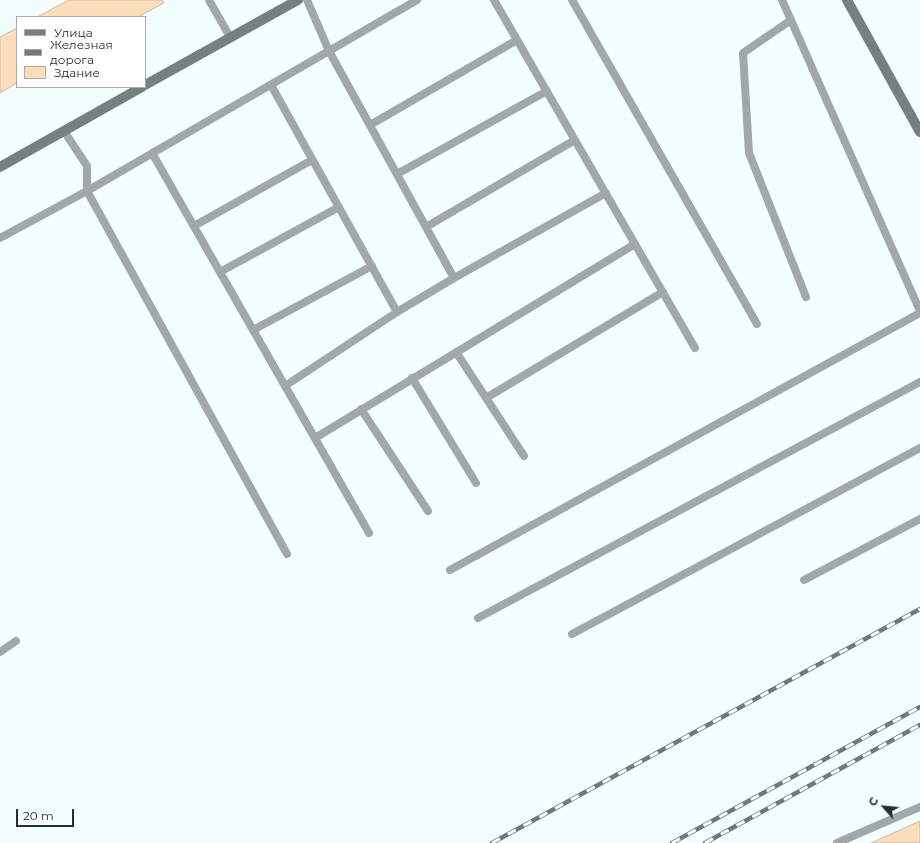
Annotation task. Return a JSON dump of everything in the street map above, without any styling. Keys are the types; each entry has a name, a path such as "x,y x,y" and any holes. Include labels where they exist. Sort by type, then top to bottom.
{"main road":[{"path":"146,84 298,0"},
{"path":"847,0 920,132"},
{"path":"0,167 140,88"}],"lane":[{"path":"209,0 230,37"},
{"path":"307,0 330,50 370,126 454,278"},
{"path":"0,238 87,191 417,0"},
{"path":"494,0 695,348"},
{"path":"572,0 758,324"},
{"path":"450,570 920,312 782,0"},
{"path":"791,20 743,53 749,153 806,297"},
{"path":"370,126 517,40"},
{"path":"271,85 397,312"},
{"path":"397,174 547,91"},
{"path":"64,131 87,166 87,191 287,554"},
{"path":"426,227 575,140"},
{"path":"152,153 370,534"},
{"path":"194,226 312,160"},
{"path":"285,386 397,312 454,278 606,193"},
{"path":"220,272 339,207"},
{"path":"314,438 635,244"},
{"path":"253,330 372,266"},
{"path":"486,398 662,292"},
{"path":"456,352 524,456"},
{"path":"412,378 476,482"},
{"path":"478,618 920,382"},
{"path":"361,409 428,511"},
{"path":"572,634 920,448"},
{"path":"804,580 920,519"},
{"path":"0,652 16,641"},
{"path":"837,843 920,807"}],"building":[{"path":"69,0 162,0 164,3 140,16 39,16"},
{"path":"16,29 16,84 0,93 0,37"},
{"path":"920,821 920,843 871,843"}],"railway":[{"path":"492,843 920,609"},
{"path":"672,843 920,707"},
{"path":"705,843 920,725"}]}
